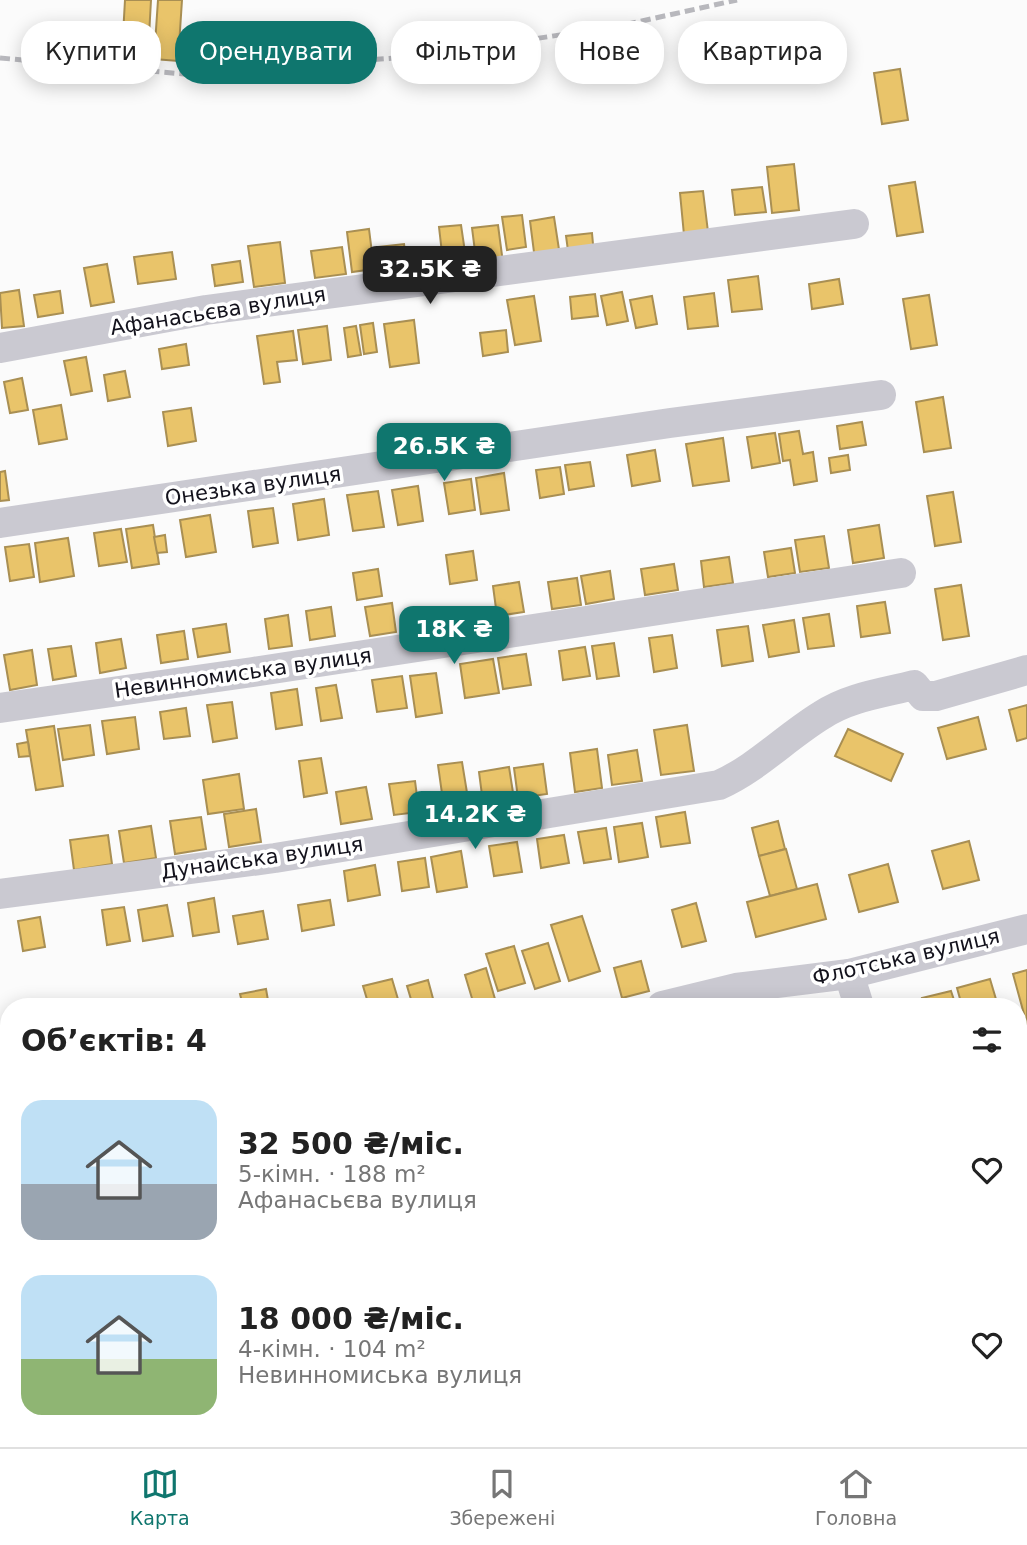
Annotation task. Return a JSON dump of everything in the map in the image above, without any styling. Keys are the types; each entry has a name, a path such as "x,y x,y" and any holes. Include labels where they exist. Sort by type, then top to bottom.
{"street":[{"name":"Афанасьєва вулиця","path":"0,348 206,310 854,224"},
{"name":"Онезька вулиця","path":"0,523 670,423 881,395"},
{"name":"Невинномиська вулиця","path":"0,708 901,573"},
{"name":"Дунайська вулиця","path":"0,894 275,858 719,785 742,775 823,714 853,699 914,685 923,696 936,696 1027,670"},
{"name":"Флотська вулиця","path":"695,998 736,988 849,974 1027,929"},
{"path":"849,974 856,998"}],"building: Житло":[{"path":"125,0 151,0 150,21 124,21"},
{"path":"158,0 182,0 181,21 175,21 175,61 161,60 161,21 157,21"},
{"path":"900,69 908,120 882,124 874,73"},
{"path":"794,164 799,210 772,213 767,167"},
{"path":"915,182 923,232 897,236 889,186"},
{"path":"762,187 766,212 735,215 732,190"},
{"path":"703,191 708,232 684,235 680,193"},
{"path":"522,215 526,247 507,250 502,217"},
{"path":"554,217 560,256 535,260 530,221"},
{"path":"461,225 466,259 443,262 439,227"},
{"path":"498,225 503,263 477,267 472,228"},
{"path":"369,229 374,269 352,272 347,232"},
{"path":"592,233 594,255 569,258 566,236"},
{"path":"280,242 285,283 254,287 248,246"},
{"path":"404,244 407,266 381,269 379,247"},
{"path":"342,247 346,274 315,278 311,251"},
{"path":"172,252 176,279 138,284 134,257"},
{"path":"240,261 243,282 215,286 212,265"},
{"path":"107,264 114,302 91,306 84,268"},
{"path":"758,276 762,309 732,312 728,280"},
{"path":"839,279 843,304 812,309 809,284"},
{"path":"19,290 24,326 2,328 0,293"},
{"path":"60,291 63,313 38,317 34,295"},
{"path":"622,292 628,321 607,325 601,296"},
{"path":"714,293 718,326 688,329 684,297"},
{"path":"595,294 598,316 572,319 570,297"},
{"path":"929,295 937,345 911,349 903,299"},
{"path":"534,296 541,341 515,345 507,300"},
{"path":"652,296 657,324 636,328 630,300"},
{"path":"414,320 419,363 390,367 384,324"},
{"path":"373,323 377,352 364,354 360,325"},
{"path":"327,326 331,360 303,364 298,330"},
{"path":"356,326 361,355 348,357 344,328"},
{"path":"506,330 508,352 483,356 480,333"},
{"path":"293,331 297,360 277,362 280,382 264,384 257,336"},
{"path":"186,344 189,365 162,369 159,349"},
{"path":"86,357 92,391 71,395 64,361"},
{"path":"125,371 130,397 108,401 104,375"},
{"path":"22,378 28,410 10,413 4,382"},
{"path":"943,397 951,448 924,452 916,402"},
{"path":"61,405 67,439 39,444 33,410"},
{"path":"191,408 196,441 168,446 163,412"},
{"path":"862,422 866,445 840,449 837,426"},
{"path":"799,431 803,454 813,452 817,481 794,485 790,460 783,461 779,434"},
{"path":"775,433 780,463 752,468 747,437"},
{"path":"723,438 729,481 693,486 686,444"},
{"path":"655,450 660,481 632,486 627,455"},
{"path":"848,455 850,470 831,473 829,458"},
{"path":"590,462 594,486 569,490 565,465"},
{"path":"560,467 564,494 540,498 536,470"},
{"path":"5,471 9,500 0,501 0,472"},
{"path":"504,473 509,510 481,514 476,478"},
{"path":"471,479 475,510 449,514 444,483"},
{"path":"418,486 423,521 398,525 392,490"},
{"path":"378,491 384,527 353,531 347,495"},
{"path":"953,492 961,542 935,546 927,496"},
{"path":"324,499 329,535 298,540 293,504"},
{"path":"273,508 278,543 253,547 248,511"},
{"path":"210,515 216,552 186,557 180,520"},
{"path":"153,525 159,564 132,568 126,529"},
{"path":"879,525 884,558 853,563 848,530"},
{"path":"121,529 127,562 99,566 94,533"},
{"path":"165,535 167,552 157,553 154,537"},
{"path":"824,536 829,568 800,572 795,540"},
{"path":"68,538 74,576 40,582 35,543"},
{"path":"29,544 34,577 10,581 5,547"},
{"path":"791,548 795,573 768,577 764,552"},
{"path":"473,551 477,580 450,584 446,555"},
{"path":"729,557 733,583 704,587 701,561"},
{"path":"674,564 678,590 645,595 641,569"},
{"path":"378,569 382,596 357,600 353,573"},
{"path":"610,571 614,599 586,604 581,576"},
{"path":"577,578 581,605 552,609 548,582"},
{"path":"519,582 524,612 497,616 493,586"},
{"path":"961,585 969,636 943,640 935,589"},
{"path":"885,602 890,633 861,637 857,606"},
{"path":"392,603 396,632 370,636 365,607"},
{"path":"331,607 335,636 310,640 306,611"},
{"path":"829,614 834,646 808,649 803,618"},
{"path":"288,615 292,646 269,649 265,619"},
{"path":"794,620 799,652 769,657 763,625"},
{"path":"226,624 230,652 198,657 193,629"},
{"path":"748,626 753,661 722,666 717,630"},
{"path":"184,631 188,659 161,663 157,635"},
{"path":"672,635 677,668 654,672 649,638"},
{"path":"121,639 126,668 100,673 96,643"},
{"path":"614,643 619,676 597,679 592,646"},
{"path":"71,646 76,676 53,680 48,649"},
{"path":"585,647 590,676 563,680 559,651"},
{"path":"32,650 37,685 10,690 4,655"},
{"path":"526,654 531,685 503,689 498,658"},
{"path":"493,659 499,693 465,698 460,664"},
{"path":"436,673 442,713 416,717 410,676"},
{"path":"402,676 407,708 377,712 372,680"},
{"path":"336,685 342,718 321,721 316,688"},
{"path":"297,689 302,725 276,729 271,693"},
{"path":"232,702 237,738 213,742 207,705"},
{"path":"1027,705 1027,738 1017,741 1009,710"},
{"path":"186,708 190,736 164,739 160,712"},
{"path":"135,717 139,749 107,754 102,721"},
{"path":"978,717 986,749 947,759 938,728"},
{"path":"90,725 94,755 63,760 58,729"},
{"path":"687,725 694,771 661,775 654,730"},
{"path":"54,726 63,786 36,790 26,730"},
{"path":"848,729 903,754 891,781 835,756"},
{"path":"28,742 30,756 19,757 17,744"},
{"path":"597,749 602,788 575,792 570,753"},
{"path":"637,750 642,781 612,785 608,755"},
{"path":"321,758 327,793 304,797 299,761"},
{"path":"462,762 469,805 444,808 438,765"},
{"path":"543,764 547,794 518,798 514,768"},
{"path":"509,767 514,799 483,803 479,772"},
{"path":"239,774 244,809 208,814 203,780"},
{"path":"415,781 419,812 394,815 389,784"},
{"path":"366,787 372,819 341,824 336,792"},
{"path":"256,809 261,842 229,847 224,814"},
{"path":"685,812 690,843 661,847 656,817"},
{"path":"201,817 206,849 175,854 170,821"},
{"path":"778,821 785,849 759,856 752,828"},
{"path":"642,823 648,857 619,862 614,827"},
{"path":"151,826 156,858 124,863 119,831"},
{"path":"606,828 611,859 584,863 578,832"},
{"path":"108,835 112,864 74,870 70,840"},
{"path":"564,835 569,863 541,868 537,839"},
{"path":"969,841 979,880 943,889 932,851"},
{"path":"517,842 522,872 494,876 489,846"},
{"path":"786,849 797,889 770,896 759,856"},
{"path":"461,851 467,887 437,892 431,857"},
{"path":"425,858 429,887 402,891 398,862"},
{"path":"888,864 898,902 859,912 849,875"},
{"path":"375,865 380,895 348,901 344,871"},
{"path":"817,884 826,919 756,937 747,902"},
{"path":"214,898 219,932 193,936 188,903"},
{"path":"330,900 334,925 302,931 298,905"},
{"path":"696,903 706,941 682,947 672,910"},
{"path":"167,905 173,936 143,941 138,910"},
{"path":"124,907 130,941 107,945 102,910"},
{"path":"263,911 268,939 238,944 233,916"},
{"path":"582,916 600,971 569,981 551,925"},
{"path":"40,917 45,947 23,951 18,921"},
{"path":"548,943 560,981 535,989 522,951"},
{"path":"514,946 525,983 498,991 486,954"},
{"path":"641,961 649,991 622,998 614,968"},
{"path":"486,968 495,998 472,998 465,975"},
{"path":"1027,970 1027,998 1020,998 1013,974"},
{"path":"392,979 398,998 367,998 363,986"},
{"path":"990,979 996,998 960,998 957,988"},
{"path":"428,980 433,998 411,998 407,986"},
{"path":"266,989 268,998 241,998 240,994"},
{"path":"951,991 953,998 922,998"}],"railway":[{"path":"0,58 184,74 421,56 619,26 737,0"}]}
